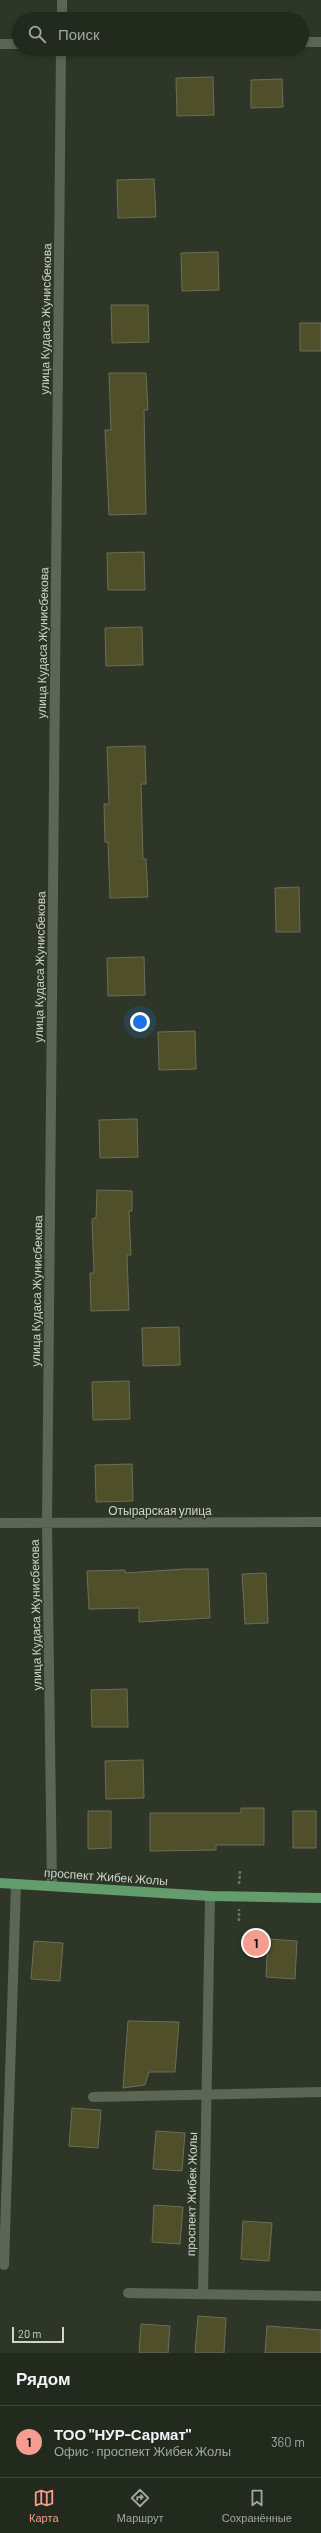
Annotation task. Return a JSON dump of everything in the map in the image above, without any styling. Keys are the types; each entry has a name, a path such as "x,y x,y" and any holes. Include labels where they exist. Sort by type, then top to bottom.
{"main road":[{"name":"проспект Жибек Жолы","path":"0,1884 52,1885 210,1896 321,1898"}],"street":[{"path":"62,0 62,12"},
{"path":"309,42 321,42"},
{"path":"0,44 12,44"},
{"name":"улица Кудаса Жунисбекова","path":"52,1885 47,1524 61,56"},
{"name":"Отырарская улица","path":"0,1523 321,1522"},
{"path":"4,2265 16,1884"},
{"name":"проспект Жибек Жолы","path":"203,2294 205,2095 210,1896"},
{"path":"93,2097 321,2092"},
{"path":"128,2293 321,2296"}],"building":[{"path":"213,77 214,115 177,116 176,78"},
{"path":"282,79 283,107 251,108 251,80"},
{"path":"154,179 156,217 118,218 117,180"},
{"path":"218,252 219,290 182,291 181,253"},
{"path":"111,305 148,305 149,342 112,343"},
{"path":"300,323 321,323 321,351 300,351"},
{"path":"109,373 146,373 148,410 144,410 146,514 109,515 105,430 111,430"},
{"path":"144,552 145,590 108,590 107,553"},
{"path":"142,627 143,665 106,666 105,628"},
{"path":"145,746 146,784 141,784 143,859 146,859 148,897 110,898 108,842 105,842 104,804 109,804 107,747"},
{"path":"299,887 300,932 276,932 275,888"},
{"path":"144,957 145,995 108,996 107,958"},
{"path":"195,1031 196,1069 159,1070 158,1032"},
{"path":"137,1119 138,1157 100,1158 99,1120"},
{"path":"97,1190 132,1191 132,1211 129,1211 131,1255 127,1255 129,1310 91,1311 90,1273 94,1273 92,1219 96,1218"},
{"path":"179,1327 180,1365 143,1366 142,1328"},
{"path":"129,1381 130,1419 93,1420 92,1382"},
{"path":"132,1464 133,1501 96,1502 95,1465"},
{"path":"208,1569 210,1618 139,1622 139,1608 89,1609 87,1571 125,1570 125,1573"},
{"path":"266,1573 268,1623 245,1624 242,1574"},
{"path":"127,1689 128,1727 92,1727 91,1690"},
{"path":"143,1760 144,1798 106,1799 105,1761"},
{"path":"241,1808 264,1808 264,1845 216,1845 216,1850 150,1851 150,1813 241,1813"},
{"path":"88,1811 111,1811 111,1848 88,1849"},
{"path":"293,1811 316,1811 316,1848 293,1848"},
{"path":"268,1939 297,1941 295,1979 266,1977"},
{"path":"34,1941 63,1943 60,1981 31,1979"},
{"path":"128,2021 179,2022 175,2072 149,2072 145,2085 123,2088"},
{"path":"72,2108 101,2110 98,2148 69,2146"},
{"path":"156,2131 185,2133 182,2171 153,2169"},
{"path":"154,2205 183,2207 180,2244 152,2242"},
{"path":"243,2221 272,2223 269,2261 241,2259"},
{"path":"198,2316 226,2318 224,2353 195,2353"},
{"path":"141,2324 170,2326 168,2353 139,2353"},
{"path":"267,2326 321,2330 321,2353 265,2353"}],"place":[{"name":"ТОО \"НУР-Сармат\"","path":"256,1943"}]}
